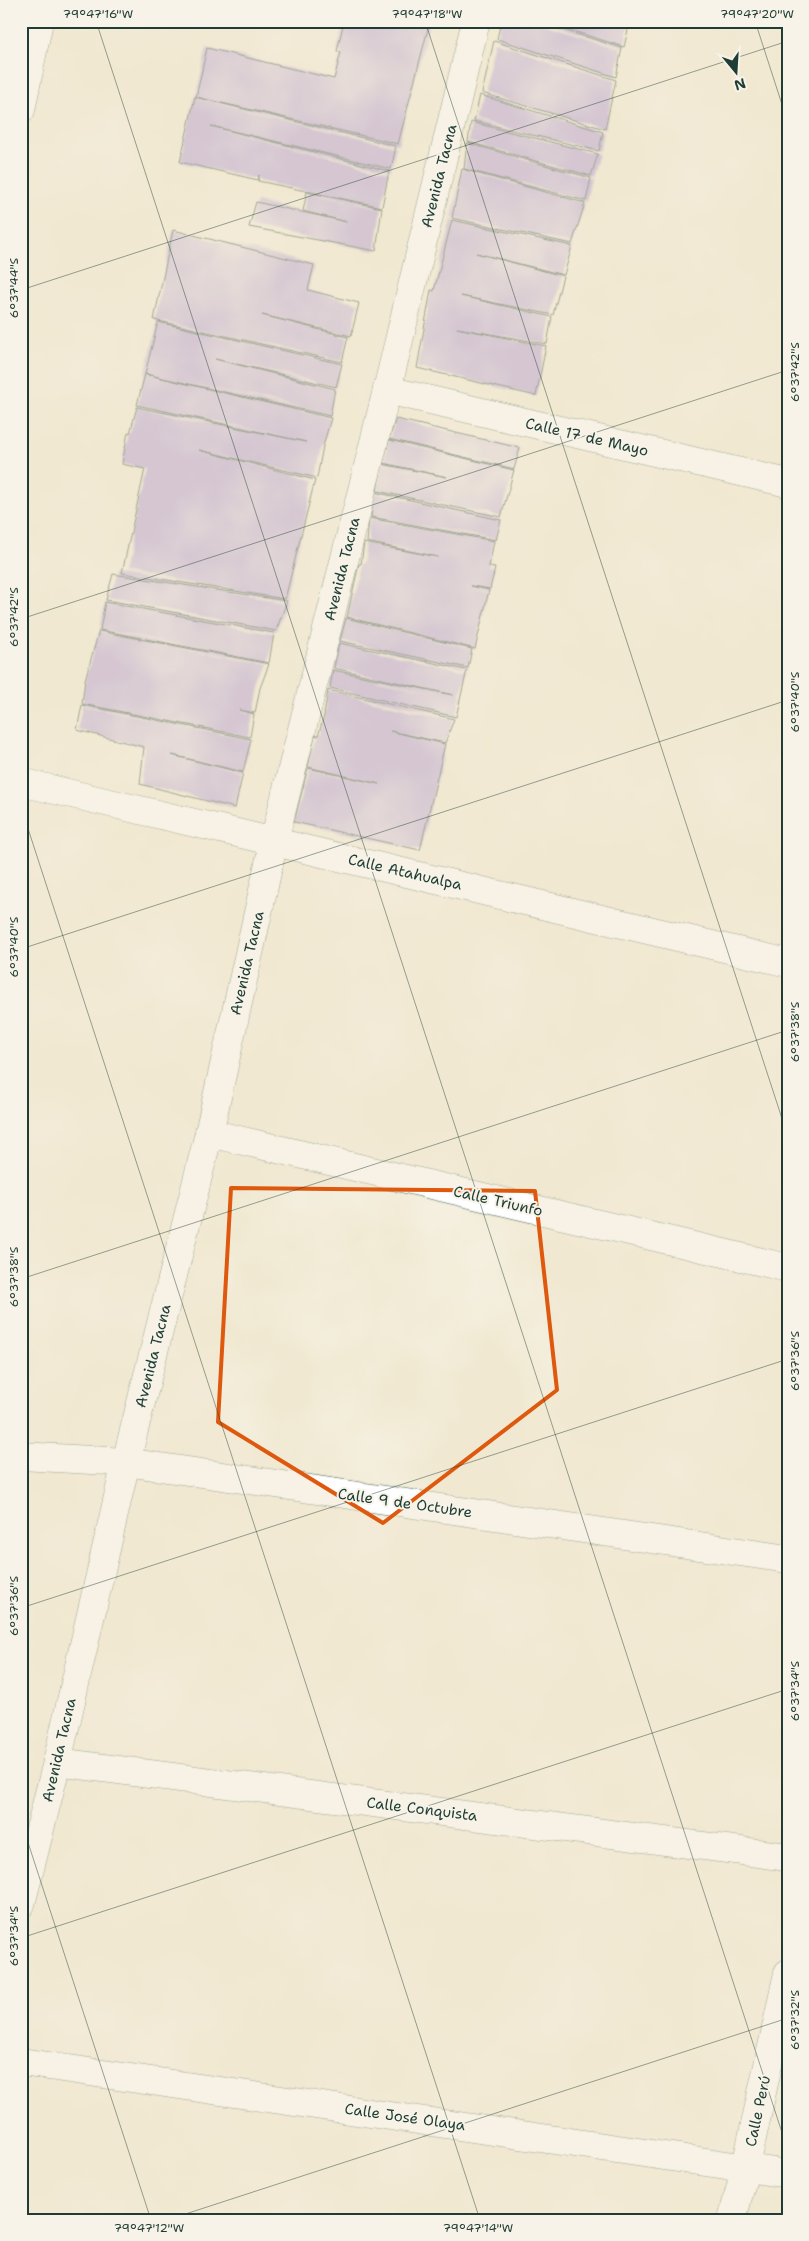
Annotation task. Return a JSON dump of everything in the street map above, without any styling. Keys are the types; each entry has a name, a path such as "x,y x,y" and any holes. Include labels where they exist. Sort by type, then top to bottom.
{"street":[{"path":"21,110 39,21"},
{"name":"Avenida Tacna","path":"21,1904 57,1762 126,1462 209,1133 274,841 387,390 476,21"},
{"name":"Calle 17 de Mayo","path":"387,390 788,483"},
{"name":"Calle Atahualpa","path":"21,782 788,963"},
{"name":"Calle Triunfo","path":"209,1133 788,1268"},
{"name":"Calle 9 de Octubre","path":"21,1456 126,1462 788,1559"},
{"name":"Calle Conquista","path":"57,1762 788,1857"},
{"name":"Calle Perú","path":"732,2220 746,2166 788,1973"},
{"name":"Calle José Olaya","path":"21,2062 746,2166 788,2174"}],"highlighted area":[{"path":"231,1188 535,1191 557,1390 383,1523 218,1422"}],"building":[{"path":"344,21 430,21 398,144 196,97 207,48 334,79 341,52 337,51"},
{"path":"501,21 534,21 622,48 616,77 497,39"},
{"path":"541,21 630,21 624,47"},
{"path":"494,41 616,80 605,129 482,93"},
{"path":"480,95 603,132 599,151 474,121"},
{"path":"195,97 396,146 391,169 211,126 389,171 382,207 258,181 259,175 258,180 180,162"},
{"path":"471,122 598,154 591,176 468,142"},
{"path":"467,143 591,178 586,201 464,169"},
{"path":"462,169 585,203 572,244 452,218"},
{"path":"307,192 382,208 376,251 249,227 256,202 347,222 303,211"},
{"path":"452,220 572,246 564,275 476,253 563,276 553,315 461,296 552,317 547,344 457,328 546,346 536,396 417,368 431,290 434,291"},
{"path":"173,230 314,265 308,290 359,303 351,336 262,315 348,337 342,362 154,320"},
{"path":"158,322 342,364 336,387 215,359 335,389 330,416 145,374"},
{"path":"145,374 331,418 317,478 199,450 315,480 285,599 122,573 145,469 122,464 128,432 130,433 137,407 306,442 137,405"},
{"path":"396,419 520,448 514,469 389,439"},
{"path":"389,440 514,470 501,517 377,491 382,464 447,477 383,463"},
{"path":"374,492 501,520 496,540 371,517"},
{"path":"369,518 494,541 489,567 495,568 490,589 471,586 489,590 475,649 347,617 359,564 361,564 364,543 438,557 367,542"},
{"path":"113,574 287,601 276,631 106,600"},
{"path":"105,602 274,633 269,663 100,630"},
{"path":"346,618 472,649 468,668 340,641"},
{"path":"99,631 269,664 260,688 255,713 239,710 254,714 250,737 82,704 85,680"},
{"path":"339,643 467,670 456,717 330,688 333,670 453,695 334,668"},
{"path":"328,690 454,719 445,743 390,731 445,744 420,850 294,822 308,768 379,784 308,767 315,735 318,736 324,716"},
{"path":"82,705 251,739 243,772 172,755 243,773 235,808 140,784 144,747 77,730"}]}
